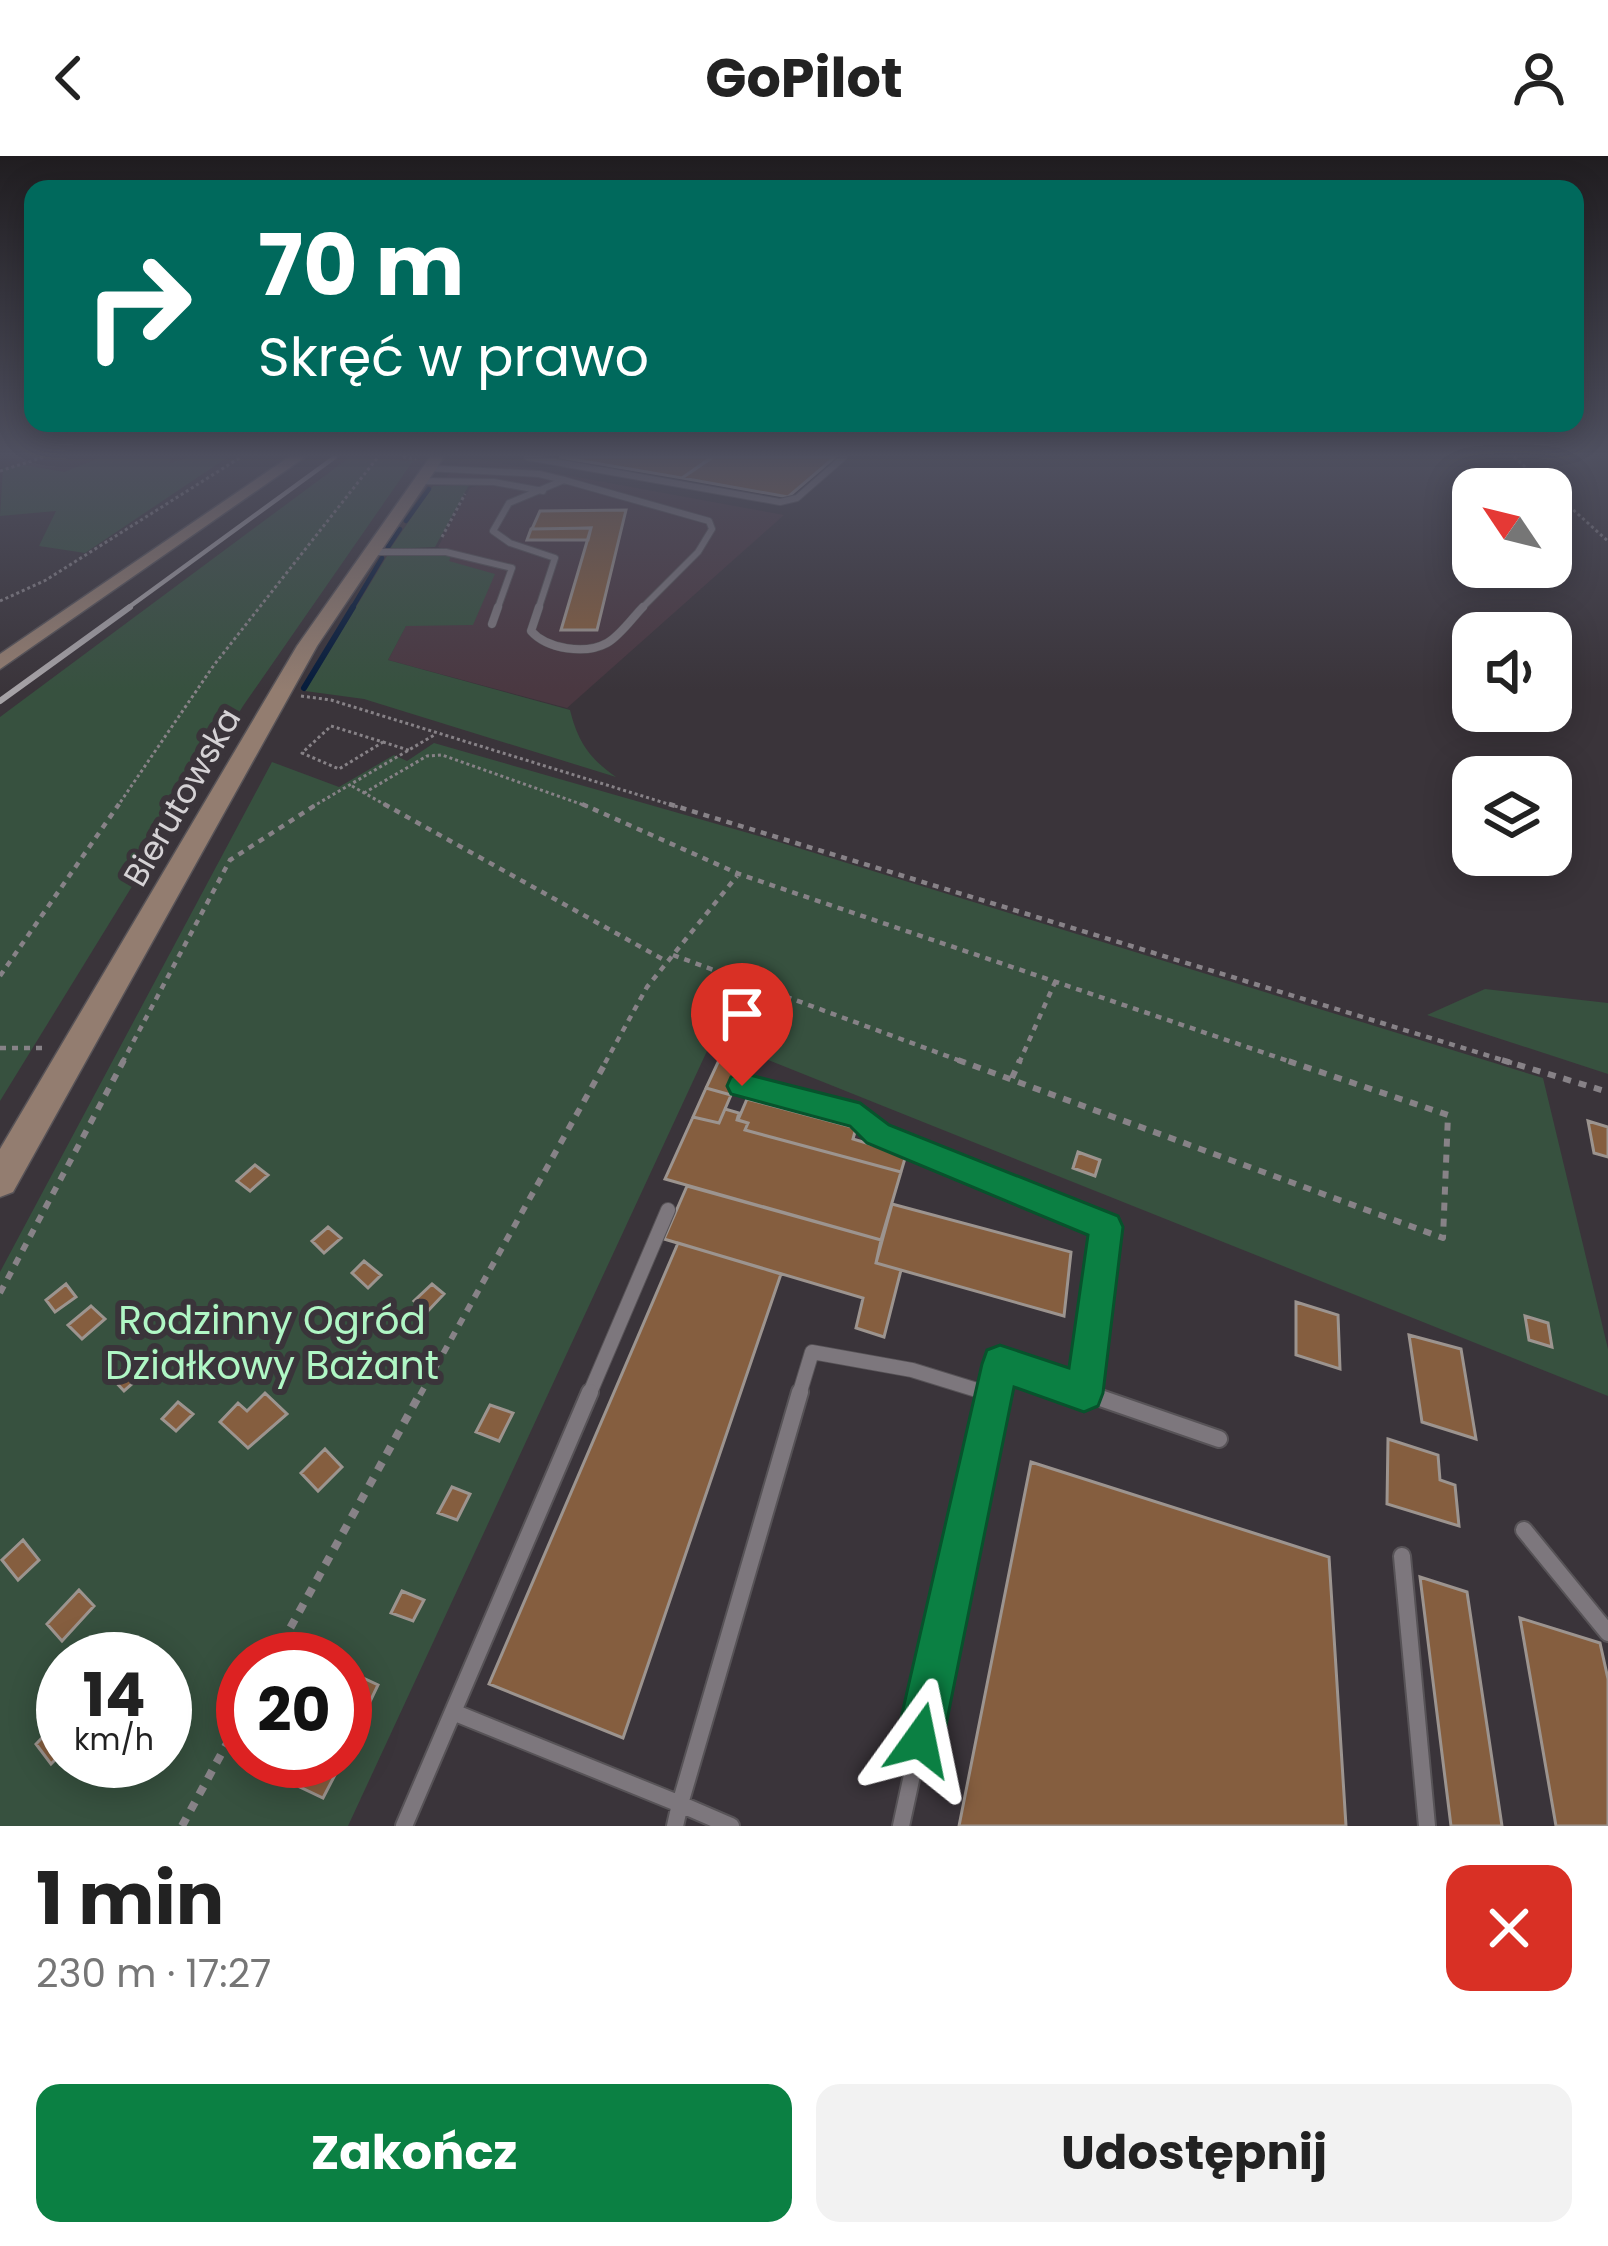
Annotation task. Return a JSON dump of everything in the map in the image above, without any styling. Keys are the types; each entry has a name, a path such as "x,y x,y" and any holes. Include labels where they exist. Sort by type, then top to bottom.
{"main road":[{"path":"0,644 162,535"},
{"path":"0,663 185,535"},
{"name":"Bierutowska","path":"0,1181 277,698 381,535"}],"lane":[{"path":"499,535 555,558 532,631 537,639 558,647 606,644 698,552 708,535"},
{"path":"368,553 433,552 512,568 492,623"},
{"path":"742,1086 860,1116 878,1134 1106,1227 1084,1393"},
{"path":"404,1826 668,1210"},
{"path":"675,1826 812,1352 912,1370 994,1396"},
{"path":"901,1826 1000,1364 1219,1439"},
{"path":"1524,1530 1608,1633"},
{"path":"1402,1556 1427,1826"},
{"path":"453,1712 731,1826"}],"path":[{"path":"0,601 46,580 117,535"},
{"path":"0,976 214,665 315,535"},
{"path":"433,552 442,535"},
{"path":"277,698 332,700 1608,1092"},
{"path":"383,742 339,769 302,753 331,726 383,742 410,751"},
{"path":"0,1293 230,860 267,833 438,732"},
{"path":"352,786 364,793 670,959 1012,1078 1443,1238 1448,1115 739,874 552,790 442,755 427,756 364,793"},
{"path":"288,1632 624,1027 670,959 739,874"},
{"path":"1012,1078 1056,980"},
{"path":"0,1048 76,1047"},
{"path":"182,1826 216,1764"}],"shaded area":[{"path":"445,535 762,535 567,708 388,660 443,555 444,549 438,547"}],"green space":[{"path":"44,535 112,535 85,553 39,546"},
{"path":"245,535 362,535 243,706 0,1101 0,717"},
{"path":"400,535 442,535 435,547 390,549"},
{"path":"387,556 451,556 449,561 495,574 473,625 406,626 388,660 570,710 586,748 616,777 364,699 305,691"},
{"name":"Rodzinny Ogród Działkowy Bażant","path":"434,743 766,838 1543,1078 1608,1349 1608,1396 713,1038 372,1774 372,1632 216,1632 216,1788 366,1788 348,1826 0,1826 0,1272 272,762 339,787 394,755 407,761"},
{"path":"1485,989 1608,1003 1608,1074 1427,1015"}],"building":[{"path":"529,535 589,535 588,540 527,540"},
{"path":"589,535 620,535 597,630 561,630"},
{"path":"720,1058 744,1064 731,1095 706,1088"},
{"path":"706,1088 731,1095 719,1123 693,1117"},
{"path":"747,1099 856,1128 853,1139 906,1155 901,1172 745,1130 748,1123 738,1120"},
{"path":"725,1109 739,1113 737,1120 748,1123 745,1130 901,1172 881,1240 665,1179 693,1117 719,1123"},
{"path":"1588,1121 1608,1127 1608,1157 1594,1153"},
{"path":"1078,1152 1100,1160 1095,1176 1073,1168"},
{"path":"255,1165 268,1175 250,1191 237,1181"},
{"path":"687,1186 881,1240 876,1263 901,1270 884,1337 856,1328 863,1298 664,1239"},
{"path":"892,1204 1071,1252 1064,1316 876,1263"},
{"path":"328,1227 341,1238 324,1253 312,1241"},
{"path":"678,1243 781,1274 623,1738 489,1684"},
{"path":"364,1261 381,1275 368,1288 352,1273"},
{"path":"66,1284 76,1297 55,1312 46,1300"},
{"path":"432,1284 444,1294 427,1312 414,1301"},
{"path":"1296,1302 1338,1315 1340,1369 1296,1355"},
{"path":"91,1306 105,1319 82,1339 68,1325"},
{"path":"1525,1316 1548,1323 1552,1347 1529,1340"},
{"path":"1409,1335 1461,1349 1476,1439 1422,1422"},
{"path":"137,1356 149,1369 124,1391 112,1378"},
{"path":"265,1393 287,1414 248,1448 220,1422 238,1403 247,1411"},
{"path":"178,1402 193,1414 176,1431 162,1419"},
{"path":"490,1405 513,1413 499,1441 476,1432"},
{"path":"1388,1439 1438,1455 1440,1480 1455,1485 1459,1526 1387,1504"},
{"path":"325,1449 342,1467 318,1491 301,1473"},
{"path":"1031,1462 1329,1557 1346,1826 959,1826"},
{"path":"452,1487 470,1494 457,1520 438,1513"},
{"path":"23,1540 39,1560 18,1580 2,1560"},
{"path":"1420,1577 1467,1592 1502,1826 1451,1826"},
{"path":"79,1590 94,1606 70,1632 54,1632 47,1624"},
{"path":"402,1591 424,1600 413,1621 391,1613"},
{"path":"1520,1618 1600,1643 1608,1679 1608,1826 1556,1826"},
{"path":"302,1788 328,1788 323,1798"}],"waterway":[{"path":"388,547 396,535"},
{"path":"351,610 382,558"},
{"path":"304,688 353,607"}],"railway":[{"path":"125,610 228,535"},
{"path":"0,701 130,607"}],"route":[{"path":"742,1086 860,1116 878,1134 1106,1227 1084,1393 1000,1364 920,1740"}]}
